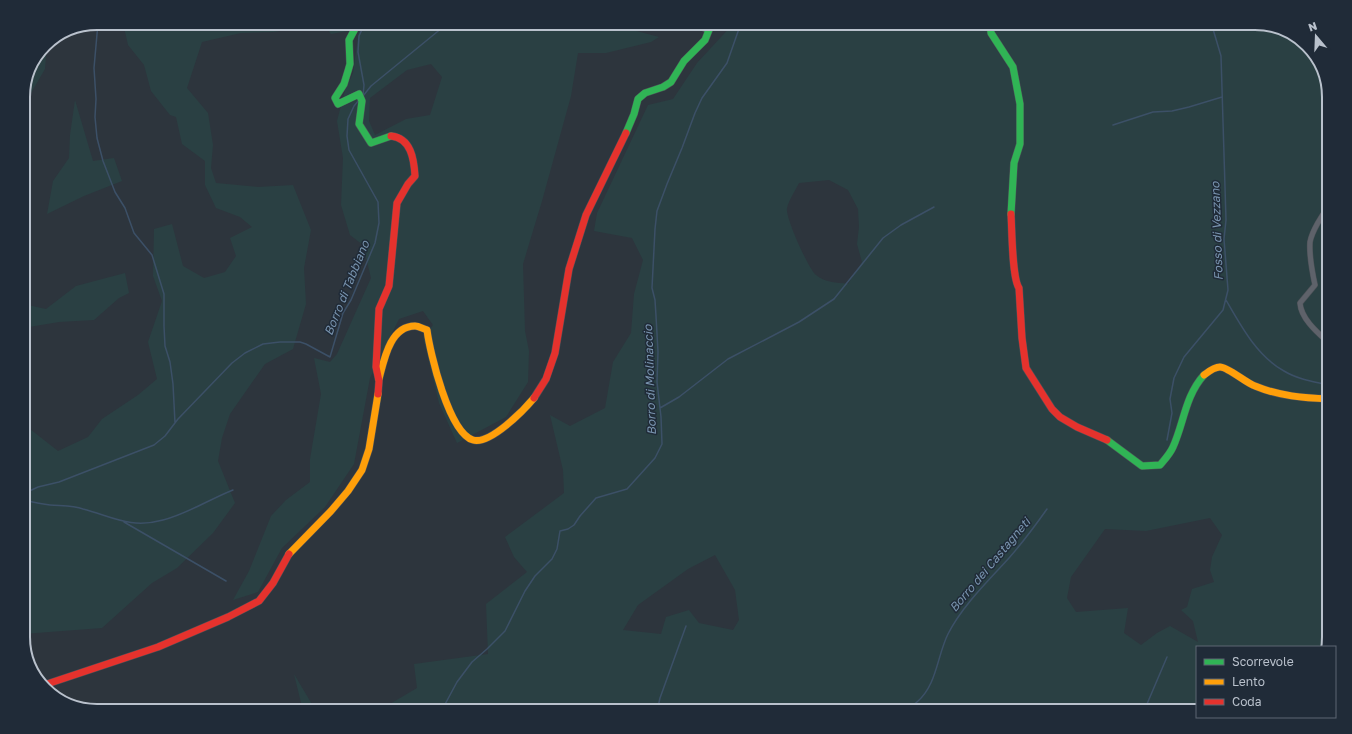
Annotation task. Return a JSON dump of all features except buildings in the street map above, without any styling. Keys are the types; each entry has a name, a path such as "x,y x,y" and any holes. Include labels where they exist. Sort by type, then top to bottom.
{"street":[{"path":"49,683 158,647 228,617 259,601 273,583 288,555 332,511 362,470 369,449 378,399 376,367 380,309 389,286 397,203 408,184 415,176 414,161 410,149 400,138 392,136 371,143 359,124 362,101 359,94 338,104 335,98 344,84 350,64 349,40 354,30"},
{"path":"378,381 386,350 395,337 404,328 416,326 427,330 435,370 449,408 459,428 470,439 474,441 489,437 514,420 535,397 546,379 554,359 569,269 582,225 589,206 615,158 629,127 638,99 648,91 655,91 670,82 685,59 698,49 707,38 709,30"},
{"path":"991,30 1013,66 1020,104 1020,144 1014,163 1011,210 1015,274 1016,284 1019,288 1021,327 1026,368 1052,409 1077,427 1107,440 1142,466 1153,466 1160,465 1169,454 1179,432 1193,391 1203,376 1212,369 1221,367 1229,370 1238,379 1252,386 1294,397 1322,399"},
{"path":"1322,214 1310,241 1311,264 1315,285 1300,303 1307,320 1322,337"}],"green space":[{"path":"125,30 285,30 274,32 241,33 202,42 187,88 208,113 213,145 211,168 216,183 258,187 293,185 311,230 304,268 306,304 293,349 265,364 230,414 222,438 218,461 235,503 213,533 177,568 152,583 102,628 30,633 30,429 58,451 88,437 102,419 138,395 157,379 148,342 162,301 153,276 154,229 172,224 183,266 204,278 225,272 236,256 230,238 252,227 240,217 216,208 205,185 205,161 182,144 176,117 170,115 151,91 144,65 128,45"},
{"path":"328,30 353,30 331,34"},
{"path":"359,30 633,30 659,37 651,42 606,53 578,53 571,96 523,264 525,331 529,351 528,382 506,417 457,443 439,403 423,337 433,325 423,311 399,319 370,378 354,464 325,507 282,548 258,592 233,600 249,571 271,516 286,500 310,482 310,459 321,394 314,358 330,362 337,354 371,278 363,245 350,235 341,205 343,158 337,121 345,90 353,73","holes":["431,64 442,77 430,115 406,119 375,135 369,121 370,98 407,70"]},
{"path":"728,30 1255,30 1272,32 1292,41 1296,44 1296,56 1308,56 1311,60 1321,84 1322,93 1321,646 1196,646 1196,704 390,704 417,688 414,664 488,654 486,604 527,572 514,557 505,537 564,493 563,470 550,415 570,426 605,408 613,362 631,333 634,294 643,260 632,238 594,231 597,213 648,105 673,99 697,63","holes":["829,180 848,190 858,209 859,227 857,244 862,262 848,284 827,281 819,278 808,264 798,243 787,213 788,205 799,183","1210,518 1222,535 1212,557 1210,570 1214,582 1192,589 1187,607 1181,610 1193,621 1198,642 1170,626 1157,633 1141,645 1124,633 1128,608 1076,612 1067,598 1071,577 1105,529 1146,531","715,555 735,590 739,620 733,630 699,623 689,610 666,617 661,634 623,630 638,605 688,569"]},
{"path":"46,54 45,69 31,93 30,112 30,93 32,80 41,60"},
{"path":"75,100 93,161 114,158 122,181 84,196 47,214 53,181 69,158 70,135"},
{"path":"125,273 129,293 119,298 94,320 59,322 30,327 30,306 46,309 76,286"},
{"path":"294,674 312,704 301,704"}],"waterway":[{"path":"97,30 94,68 97,138 103,161 115,192 125,208 134,233 152,255 164,294 165,346 170,362 173,384 175,423"},
{"name":"Borro di Tabbiano","path":"362,30 359,36 358,52 364,85 363,96"},
{"path":"363,96 371,86 439,30"},
{"name":"Borro di Molinaccio","path":"445,704 457,682 472,662 505,631 525,591 535,576 552,559 557,549 560,531 568,529 574,525 596,498 627,489 655,458 662,444 657,382 658,352 655,300 652,288 657,211 695,113 702,98 727,63 739,30"},
{"name":"Fosso di Vezzano","path":"1167,440 1172,413 1170,399 1174,378 1184,357 1223,310 1228,290 1224,239 1226,220 1221,56 1213,30"},
{"path":"1113,125 1153,112 1172,111 1222,97"},
{"name":"Borro di Tabbiano","path":"30,491 38,487 59,482 154,445 165,436 178,419 232,363 245,353 263,344 300,342 330,357 343,313 351,300 375,243 379,223 378,202 349,150 347,136 348,119 354,106 359,100"},
{"path":"660,408 679,397 728,359 799,322 834,299 883,238 901,225 934,207"},
{"name":"Fosso di Vezzano","path":"1226,300 1250,340 1274,365 1294,376 1322,383"},
{"path":"30,501 47,505 75,507 122,521 141,523 163,520 172,517 233,490"},
{"name":"Borro dei Castagneti","path":"914,704 924,695 929,687 933,679 944,643 961,613 1019,546 1047,509"},
{"path":"124,522 226,581"},
{"path":"659,704 686,626"},
{"path":"1147,704 1167,657"}],"traffic: fast":[{"path":"354,30 349,40 350,64 344,84 335,98 338,104 359,94 362,101 359,124 371,143 391,136"},
{"path":"626,133 634,114 638,99 645,93 663,87 671,82 684,61 705,40 709,30"},
{"path":"991,30 991,33 1013,67 1020,104 1020,144 1014,163 1011,214"},
{"path":"1107,440 1142,466 1160,465 1172,450 1189,401 1204,375"}],"traffic: slow":[{"path":"379,379 386,354 394,338 406,327 416,326 427,330 432,356 442,391 449,408 456,423 464,434 473,440 480,440 497,432 515,418 534,398"},
{"path":"1204,375 1213,369 1220,367 1228,370 1251,384 1273,392 1301,397 1322,398"},
{"path":"289,554 331,511 348,491 362,470 369,449 378,394"}],"traffic: jam":[{"path":"534,398 546,379 555,353 569,269 586,215 626,133"},
{"path":"378,394 379,381 376,367 379,309 389,286 397,203 408,184 415,176 414,163 410,150 403,141 391,136"},
{"path":"1011,214 1014,264 1019,288 1022,338 1026,368 1052,409 1060,417 1077,427 1107,440"},
{"path":"49,683 158,647 228,617 259,601 273,583 289,554"}]}
